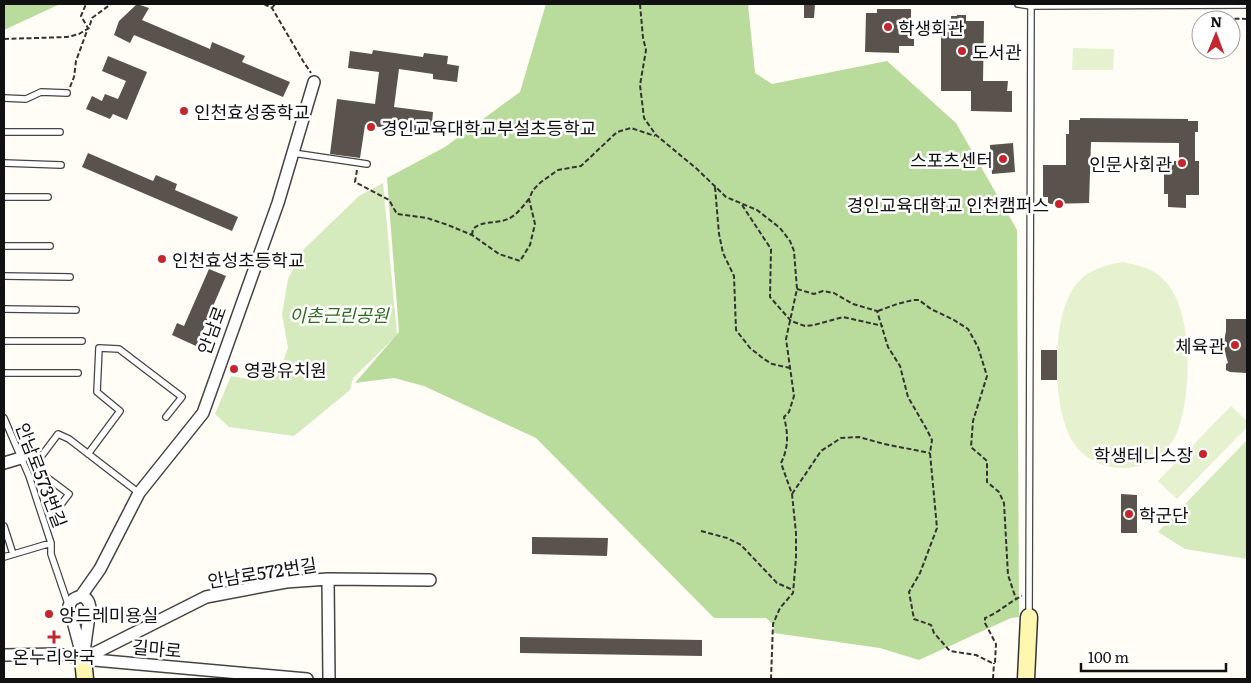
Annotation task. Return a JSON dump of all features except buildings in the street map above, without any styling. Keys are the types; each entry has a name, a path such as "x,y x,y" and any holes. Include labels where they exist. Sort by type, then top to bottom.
{"street":[{"name":"안남로","path":"85,679 83,658 70,609 71,601 80,596 100,569 139,493 202,413 276,210 314,82"},
{"path":"4,463 21,458"},
{"name":"안남로","path":"83,658 90,610 100,569"},
{"path":"328,579 329,679"},
{"name":"안남로572번길","path":"83,658 206,597 286,582 328,579 430,580"},
{"path":"70,609 74,616 79,618 85,616 90,610 90,603 86,598 80,596"},
{"path":"1026,679 1029,617"},
{"name":"길마로","path":"4,655 58,654 307,679"}],"lane":[{"path":"1018,4 1247,6"},
{"path":"1029,617 1031,5"},
{"path":"4,98 26,99 41,92 67,93"},
{"path":"4,132 60,132"},
{"path":"293,153 367,164"},
{"path":"4,163 61,165"},
{"path":"4,197 48,196"},
{"path":"4,246 50,246"},
{"path":"4,276 70,276"},
{"path":"4,309 76,310"},
{"path":"4,341 82,342"},
{"path":"88,454 120,411 97,392 99,348 119,348 182,397 166,417"},
{"path":"4,373 78,373"},
{"name":"안남로573번길","path":"4,418 29,476 51,543 51,554 70,609"},
{"path":"56,511 68,494 41,473 37,462 58,434 69,439 139,493"},
{"path":"4,526 13,554"},
{"name":"안남로573번길","path":"4,557 51,543"}],"path":[{"path":"86,4 80,16 88,28"},
{"path":"67,93 74,77 76,61 92,18 111,4"},
{"path":"264,4 272,8 312,74 314,82"},
{"path":"272,8 275,4"},
{"path":"640,4 646,50 640,85 644,118 658,137 697,169 726,197 757,210 780,228 794,251 797,289 786,339 794,396 789,412 784,417 788,435 781,463 792,494 796,533 793,593 780,608 773,624 771,679"},
{"path":"4,39 67,37 79,34 88,28"},
{"path":"472,235 476,226 498,222 516,214 541,182 558,170 581,166 617,132 631,128 658,137"},
{"path":"359,162 355,182 389,200 397,214 427,218 472,235 499,254 520,261 530,245 535,224 529,199"},
{"path":"715,187 722,253 734,276 736,330 750,348 764,359 772,364 790,368"},
{"path":"742,204 771,249 770,297 791,321 805,326 843,317 883,326"},
{"path":"797,289 814,294 822,291 834,293 853,304 877,311 897,304 919,300 931,309 968,329 978,347 987,376 971,429 971,447 988,461 987,482 999,492 1004,503 1008,575 1016,599"},
{"path":"877,311 888,347 900,366 908,397 932,440 930,453 937,528 920,573 909,592 914,619 931,625 934,633 950,651 976,655 994,663"},
{"path":"792,494 821,451 841,438 859,437 930,453"},
{"path":"702,531 726,538 741,545 777,583 793,590"},
{"path":"993,679 996,644 985,623 985,618 1029,593"}],"green space":[{"path":"4,4 60,4 4,30"},
{"path":"546,4 748,4 755,73 772,84 887,61 956,123 1017,230 1019,617 1011,618 919,660 880,648 774,633 773,624 766,618 714,618 536,438 424,386 394,378 355,383 399,332 387,178 445,147 520,92"},
{"path":"1073,48 1114,49 1113,70 1072,70"},
{"name":"이촌근린공원","path":"383,183 397,335 353,378 350,390 294,436 229,427 215,414 231,376 254,380 279,372 288,348 282,314 288,279 303,250 359,196"},
{"path":"1122,262 1146,268 1166,282 1175,296 1182,314 1188,356 1185,400 1176,435 1166,449 1153,460 1129,468 1112,467 1090,459 1073,442 1063,419 1057,379 1059,334 1069,296 1078,282 1088,274 1104,266"},
{"name":"학생테니스장","path":"1231,406 1247,421 1247,427 1177,499 1158,481"},
{"path":"1247,440 1247,559 1185,549 1158,532"}],"place":[{"name":"학생회관","path":"888,27"},
{"name":"도서관","path":"962,51"},
{"name":"인천효성중학교","path":"184,111"},
{"name":"경인교육대학교부설초등학교","path":"371,127"},
{"name":"스포츠센터","path":"1003,159"},
{"name":"인문사회관","path":"1182,163"},
{"name":"경인교육대학교 인천캠퍼스","path":"1059,204"},
{"name":"인천효성초등학교","path":"162,259"},
{"name":"체육관","path":"1235,345"},
{"name":"영광유치원","path":"234,369"},
{"name":"학생테니스장","path":"1203,454"},
{"name":"학군단","path":"1129,514"},
{"name":"앙드레미용실","path":"49,614"},
{"name":"온누리약국","path":"54,637"}]}
